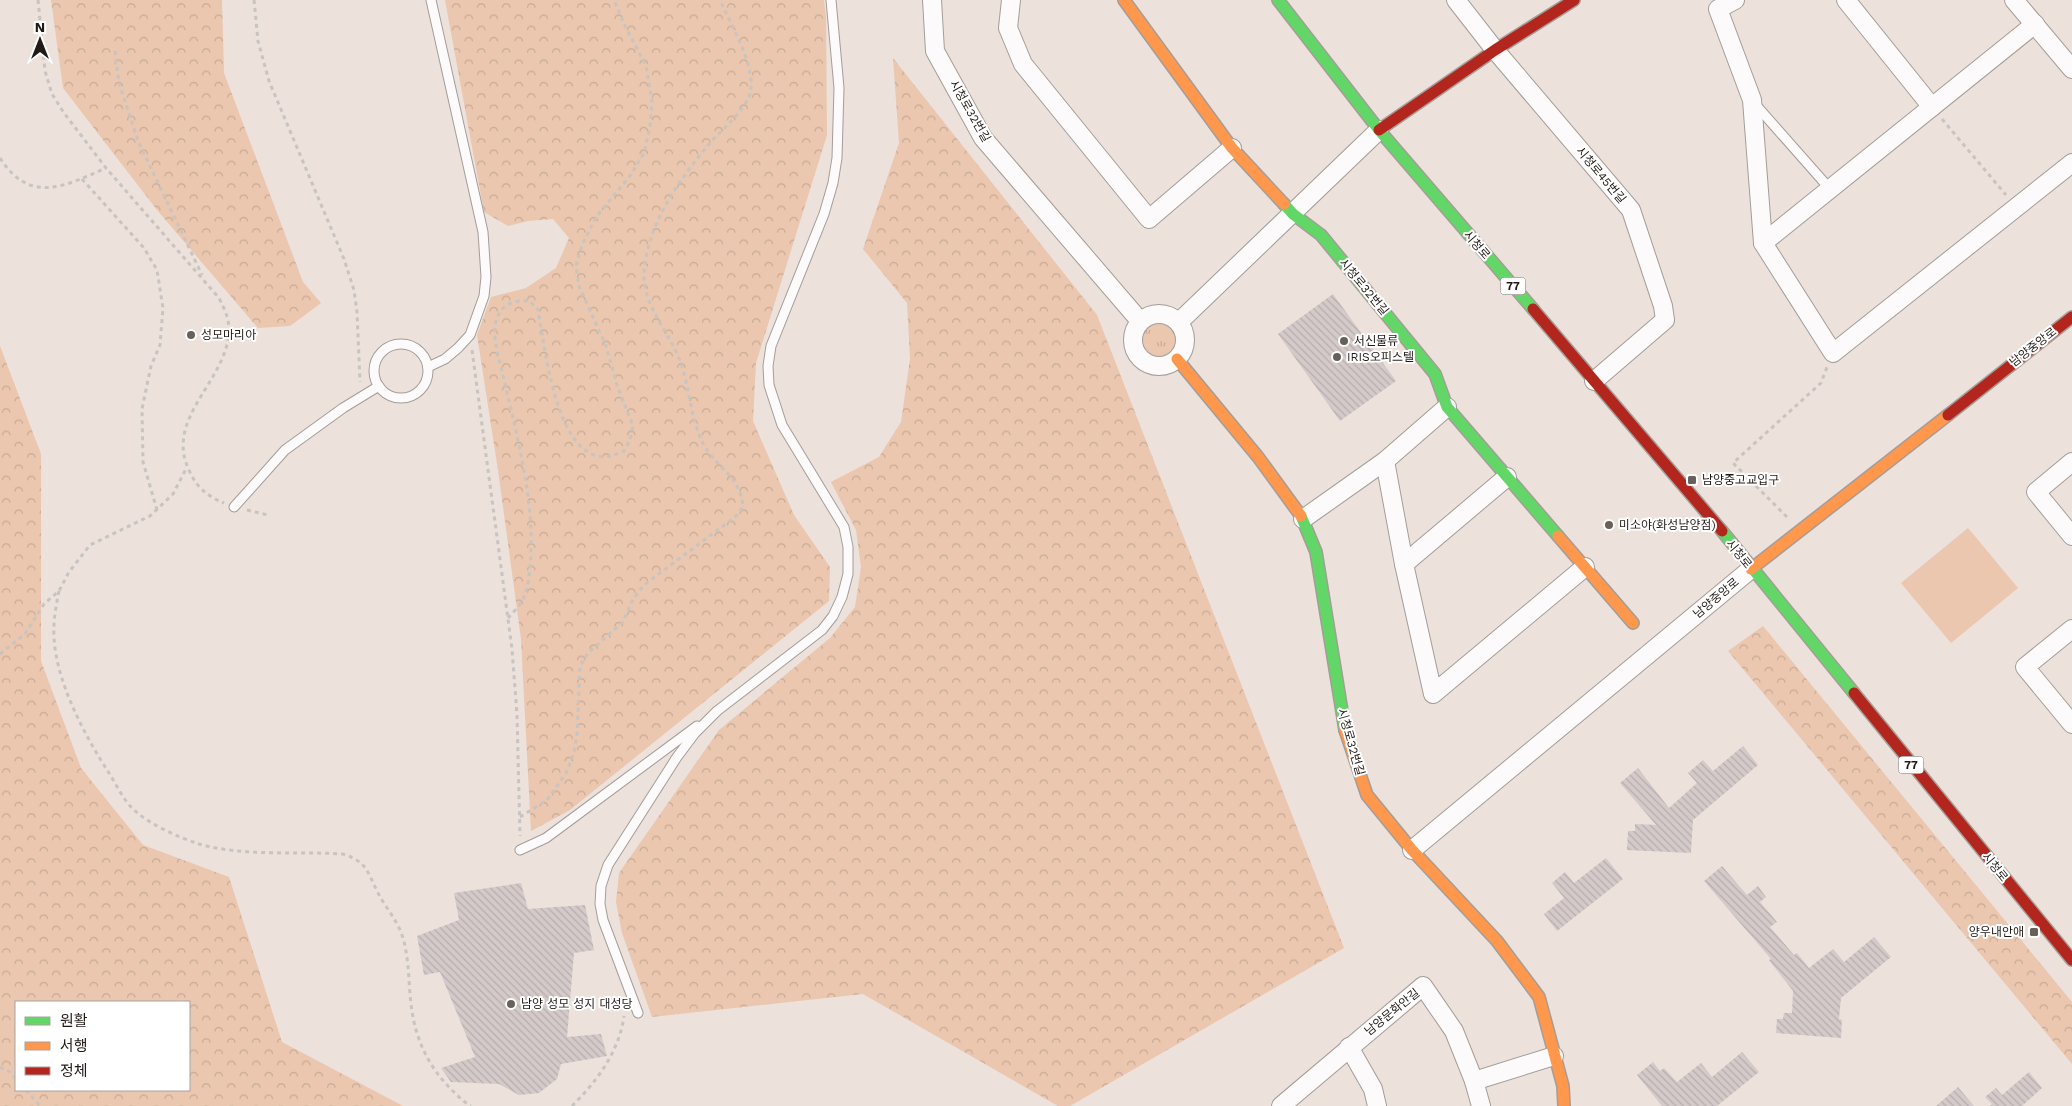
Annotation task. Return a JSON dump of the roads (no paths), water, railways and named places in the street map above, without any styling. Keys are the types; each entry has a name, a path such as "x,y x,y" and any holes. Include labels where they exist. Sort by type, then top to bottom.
{"street":[{"name":"시청로32번길","path":"932,0 936,50 983,138 1140,321"},
{"path":"1011,0 1008,28 1023,64 1149,219 1232,148"},
{"name":"시청로32번길","path":"1124,0 1232,148 1293,214 1321,235 1435,374 1447,407 1632,622"},
{"name":"시청로","path":"1278,0 1379,130 1681,481 2072,960"},
{"name":"시청로45번길","path":"1456,0 1631,210 1663,306 1665,320 1594,381"},
{"path":"1178,322 1379,130 1496,50 1574,0"},
{"path":"1735,0 1718,9 1752,100 1763,243 1833,353 2072,163"},
{"path":"1846,0 1932,107"},
{"path":"2014,0 2072,69"},
{"path":"1763,243 2035,24"},
{"path":"1156,314 1164,314 1172,316 1178,322 1186,337 1182,353 1177,359 1170,364 1152,365 1137,354 1133,337 1140,321 1156,314"},
{"name":"남양중앙로","path":"1412,850 1751,569 2072,317"},
{"name":"시청로32번길","path":"1177,359 1258,457 1303,519 1316,552 1343,724 1367,795 1412,850 1497,941 1539,997 1563,1086 1564,1106"},
{"path":"1303,519 1385,461 1447,407"},
{"path":"1385,461 1404,564 1434,694 1585,568"},
{"path":"2072,462 2036,492 2072,536"},
{"path":"1404,564 1507,477"},
{"path":"2072,629 2026,667 2072,724"},
{"name":"남양문화안길","path":"1281,1106 1348,1047 1423,986 1454,1031 1474,1081 1480,1106"},
{"path":"1348,1047 1373,1088 1377,1106"},
{"path":"1474,1081 1554,1056"}],"lane":[{"path":"428,367 445,359 470,335 484,296 486,277 486,256 481,222 431,0"},
{"path":"520,850 546,838 822,630 833,616 842,597 848,574 848,547 844,527 782,425 769,385 768,366 771,346 824,214 833,183 837,158 839,122 838,71 831,0"},
{"path":"1752,100 1830,189"},
{"path":"396,345 413,347 420,352 428,367 428,376 419,392 402,398 393,397 385,393 379,386 375,378 376,361 381,354 396,345"},
{"path":"234,506 285,450 310,430 379,386"},
{"path":"638,1012 603,920 600,904 600,886 608,864 677,758 695,734 717,711"}],"place":[{"name":"성모마리아","path":"191,335"},
{"name":"서신물류","path":"1344,341"},
{"name":"IRIS오피스텔","path":"1337,357"},
{"name":"남양중고교입구","path":"1692,480"},
{"name":"미소야(화성남양점)","path":"1609,525"},
{"name":"양우내안애","path":"2034,932"},
{"name":"남양 성모 성지 대성당","path":"511,1004"}]}
